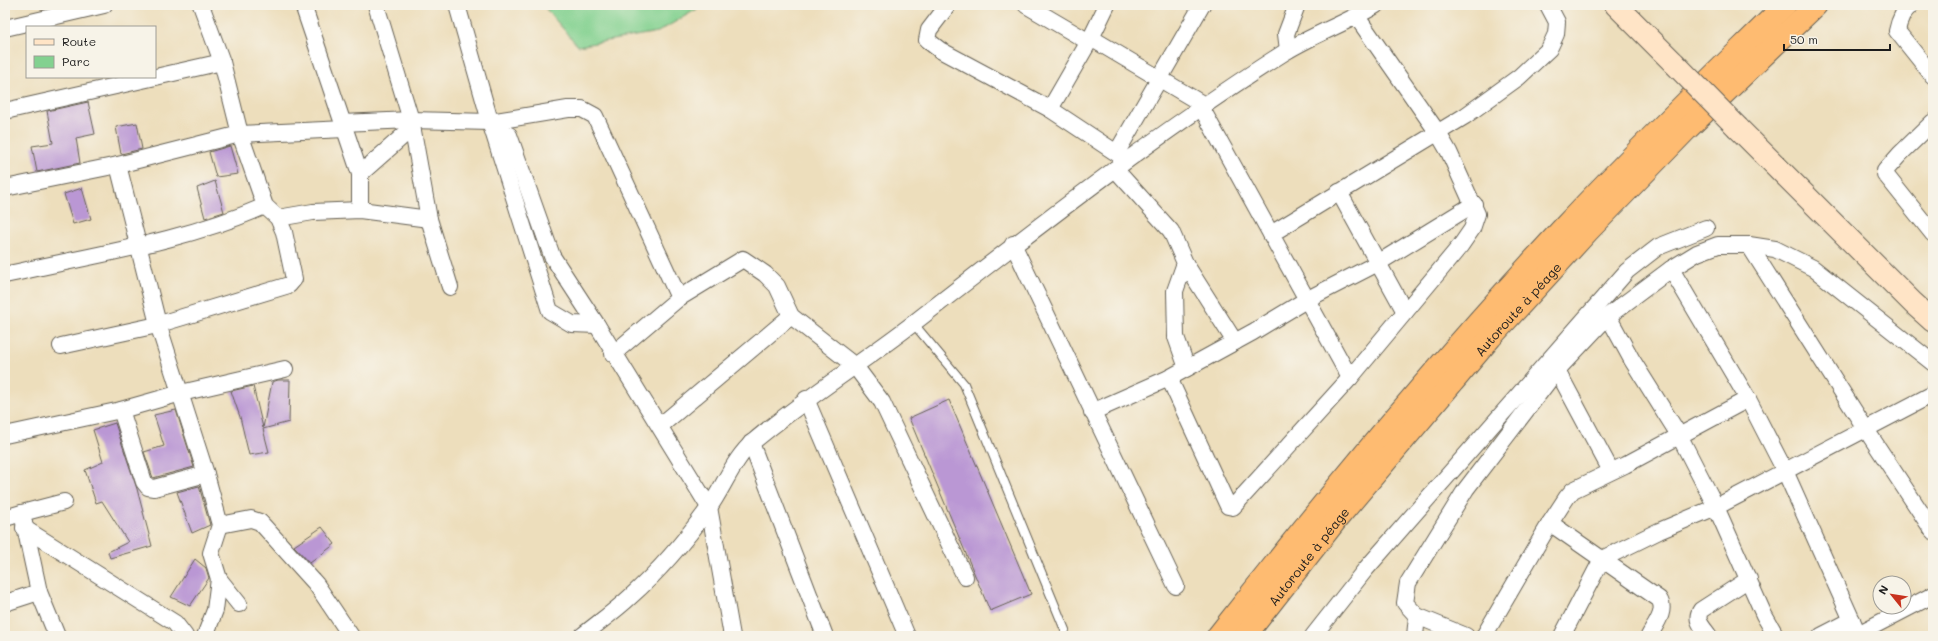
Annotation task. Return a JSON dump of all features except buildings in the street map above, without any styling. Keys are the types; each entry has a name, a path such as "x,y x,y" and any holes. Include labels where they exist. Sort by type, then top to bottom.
{"highway":[{"path":"1218,636 1321,506 1476,324 1622,166 1785,5"},
{"name":"Autoroute à péage","path":"1244,636 1336,520 1491,337 1588,231 1682,134 1816,5"}],"street":[{"path":"5,28 104,5"},
{"path":"61,346 158,324 289,285 294,278 284,232 278,218 265,206 240,134 222,62 201,5"},
{"path":"303,5 360,174 360,210"},
{"path":"376,5 412,124 429,219 450,286"},
{"path":"458,5 491,125 550,311 572,324 597,325"},
{"path":"948,5 929,30 927,40 940,50 1050,109 1120,160 1171,231 1185,263 1235,342"},
{"path":"1050,109 1090,40 1107,5"},
{"path":"1120,160 1160,78 1202,5"},
{"path":"582,636 629,598 672,555 709,507 730,470 751,443 806,399 855,366 913,323 1120,160 1288,50 1357,17 1376,5"},
{"path":"1270,234 1438,133 1519,78 1549,48 1556,34 1557,22 1548,5"},
{"path":"1616,5 1907,297 1933,321"},
{"path":"1911,5 1904,10 1898,23 1897,31 1933,76"},
{"path":"1036,7 1090,40 1160,78 1202,106 1270,234 1350,378"},
{"path":"1288,50 1286,34 1291,7"},
{"path":"1169,378 1228,506 1231,508 1350,378 1472,230 1478,214 1449,152 1438,133 1357,17"},
{"path":"156,77 222,62"},
{"path":"5,111 151,78"},
{"path":"5,188 118,165 240,134 344,126 412,124 491,125 568,109 582,109 595,116 679,298"},
{"path":"1933,122 1900,154 1885,171 1885,174 1933,234"},
{"path":"360,174 412,124"},
{"path":"491,125 509,135 552,256 597,325 709,507 732,636"},
{"path":"118,165 158,324 206,474 220,525 211,553 219,579 239,604"},
{"path":"1338,192 1405,312"},
{"path":"1092,412 1188,368 1306,300 1378,263 1474,204"},
{"path":"5,275 218,225 265,206"},
{"path":"278,218 314,212 360,210 429,219"},
{"path":"1313,636 1365,570 1627,271 1658,247 1706,228"},
{"path":"1013,244 1176,586"},
{"path":"1749,244 1865,428 1933,531"},
{"path":"1466,636 1418,616 1405,603 1408,583 1466,490 1557,370 1608,316 1671,269 1697,253 1718,245 1749,244 1775,249 1813,268 1933,363"},
{"path":"614,354 679,298 742,259 765,274 777,286 791,316 855,366 882,402 965,577"},
{"path":"1185,263 1175,291 1175,322 1176,337 1188,368"},
{"path":"1671,269 1748,398 1785,471 1856,630"},
{"path":"660,426 791,316"},
{"path":"1608,316 1632,360 1679,435 1716,507 1764,615 1776,636"},
{"path":"5,435 121,410 285,369"},
{"path":"1557,370 1611,471"},
{"path":"1562,636 1602,559 1659,531 1716,507 1865,428 1933,394"},
{"path":"1484,636 1550,523 1573,490 1748,398"},
{"path":"806,399 885,580 907,636"},
{"path":"121,410 144,482 148,486 154,488 206,474"},
{"path":"751,443 825,636"},
{"path":"23,521 64,502"},
{"path":"5,518 23,521 175,623 185,636"},
{"path":"220,525 251,519 260,522 316,584 351,636"},
{"path":"23,521 39,592 58,636"},
{"path":"1550,523 1659,599 1662,604 1662,610 1649,636"},
{"path":"205,636 214,610 219,579"},
{"path":"1709,636 1698,620 1698,615 1701,610 1749,579"},
{"path":"5,602 39,592"},
{"path":"1821,636 1856,630 1933,595"},
{"path":"1415,636 1418,616"}],"lane":[{"path":"913,323 964,384 1065,630"}],"green space":[{"path":"548,5 698,5 697,9 658,32 578,46 546,9"}]}
